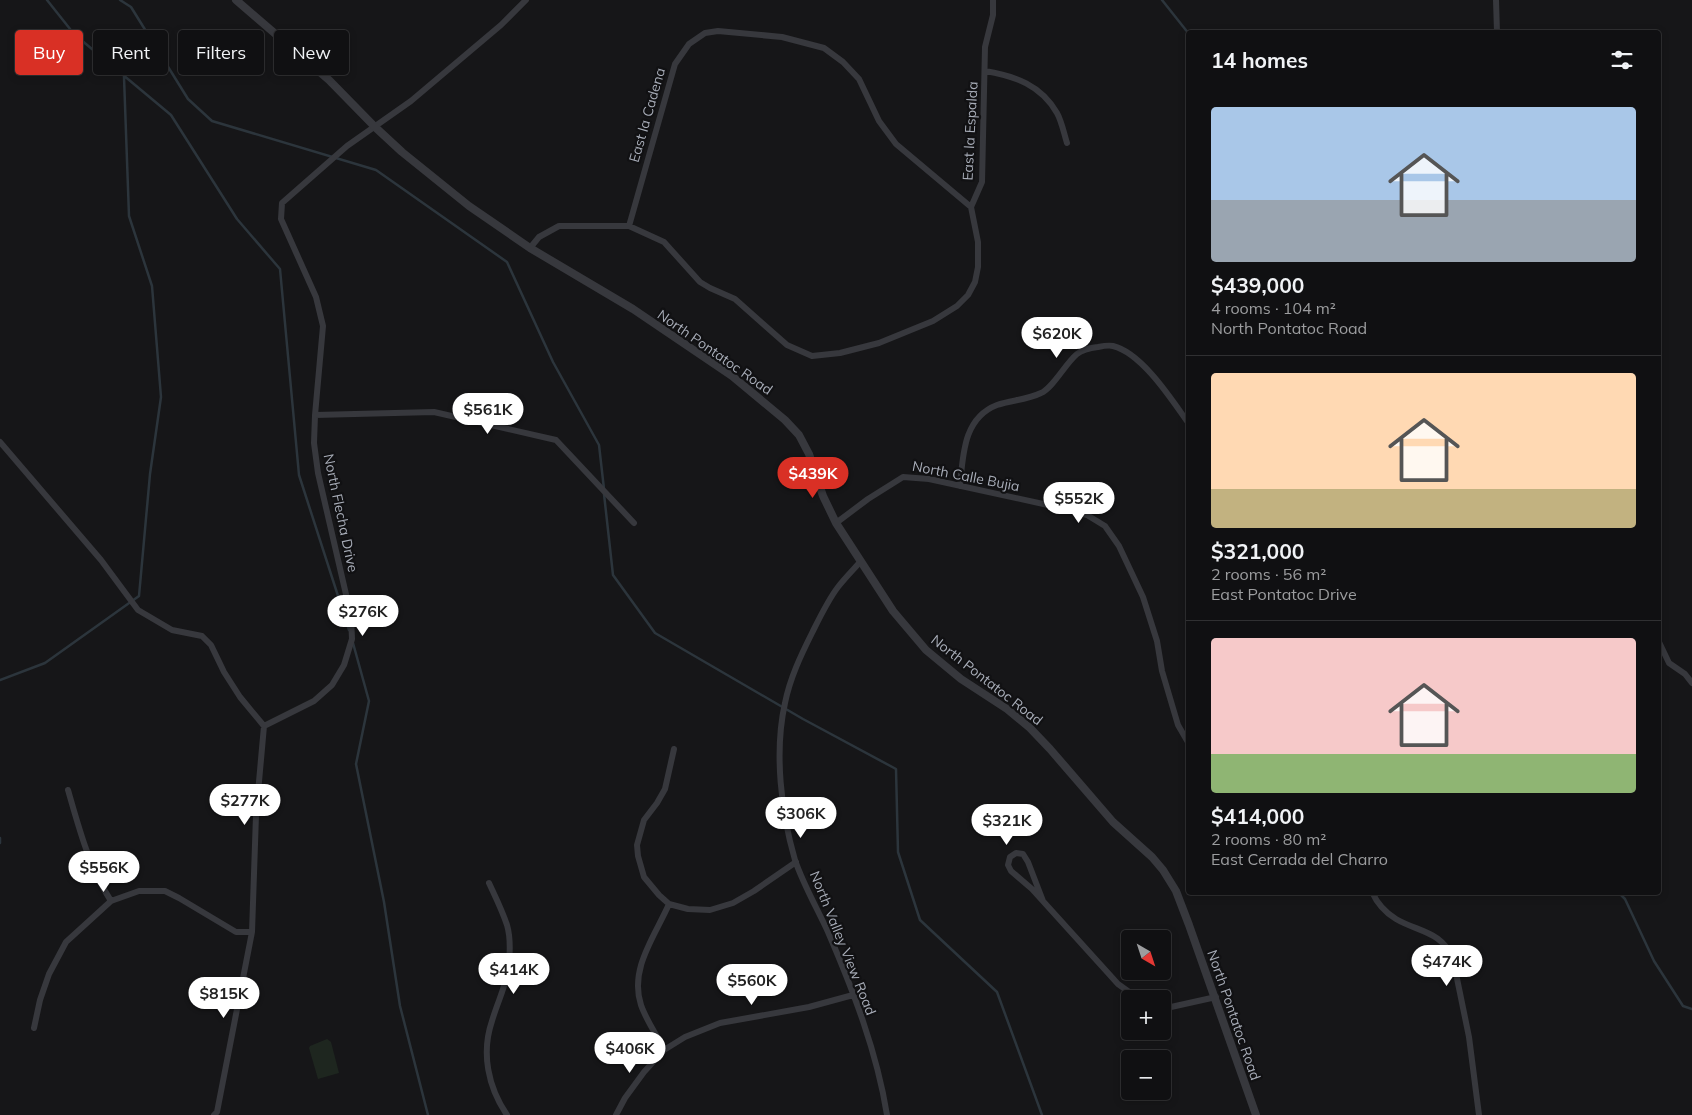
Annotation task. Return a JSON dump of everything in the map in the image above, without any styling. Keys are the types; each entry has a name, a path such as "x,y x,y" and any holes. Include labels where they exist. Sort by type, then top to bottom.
{"street":[{"name":"North Pontatoc Road","path":"236,0 329,80 402,152 469,206 530,248 633,310 732,376 772,407 793,429 804,443 823,496 836,523 893,611 926,650 961,679 1007,709 1030,728 1113,822 1152,857 1163,870 1176,892 1190,925 1256,1115"},
{"name":"North Flecha Drive","path":"264,726 314,702 332,685 344,664 352,639 351,616 318,473 314,443 323,326 316,297 281,219 282,203 347,146 411,101 496,30 526,0"},
{"name":"East la Espalda","path":"971,207 982,182 985,47 993,16 993,0"},
{"path":"1496,0 1497,30"},
{"name":"East la Cadena","path":"629,226 675,64 689,44 705,34 718,31 782,36 824,48 843,62 858,79 879,121 896,144 971,207"},
{"path":"985,71 1008,75 1038,90 1057,113 1067,143"},
{"path":"530,248 539,237 559,226 629,226 664,242 700,282 735,299 787,345 812,356 840,353 879,343 933,321 957,306 968,295 978,267 978,242 971,207"},
{"path":"960,486 965,446 970,428 980,415 997,405 1022,400 1043,392 1068,362 1079,353 1090,348 1112,345 1129,352 1143,364 1186,420"},
{"path":"315,415 434,412 556,440 634,523"},
{"path":"0,442 101,560 138,610 172,630 202,636 211,645 224,672 235,689 264,726 256,815 252,932 217,1114"},
{"name":"North Calle Bujia","path":"836,523 868,499 903,477 929,479 1057,506 1087,515 1105,526 1119,546 1143,597 1157,641 1162,671 1178,725 1186,739"},
{"name":"North Valley View Road","path":"861,561 838,587 820,616 799,659 784,703 780,731 781,779 783,809 796,862 853,995 884,1093 887,1115"},
{"path":"1661,646 1670,663 1692,682"},
{"path":"1685,674 1692,668"},
{"path":"674,749 664,789 657,803 644,820 637,845 644,877 659,895 669,904 688,909 710,910 733,903 796,862"},
{"path":"68,790 89,858 101,885 111,901"},
{"path":"1043,901 1028,862 1023,854 1016,853 1010,857 1008,865 1011,871 1043,901 1118,984 1126,990"},
{"path":"489,882 508,926 510,960 508,977 503,995 491,1021 486,1050 490,1083 506,1115"},
{"path":"34,1028 40,1000 49,974 66,942 111,901 139,891 165,891 236,932 252,932"},
{"path":"1374,895 1382,908 1396,919 1430,934 1450,951 1469,1037 1479,1115"},
{"path":"664,1050 642,1006 637,986 640,966 669,904"},
{"path":"616,1115 625,1098 644,1072 664,1050 702,1029 720,1023 809,1007 853,995"},
{"path":"1171,1007 1216,997"}],"shaded area":[{"path":"327,1039 331,1042 339,1073 318,1079 309,1048"}],"waterway":[{"path":"47,0 74,34 171,115 237,219 280,269 299,475 349,630"},
{"path":"120,0 131,7 188,99 212,121 376,170 507,262 553,362 599,445 604,489"},
{"path":"1162,0 1186,30"},
{"path":"0,680 45,663 139,596 150,474 161,397 152,286 129,216 124,77"},
{"path":"604,494 613,575 655,633 803,719 896,769 898,852 920,920 997,992 1042,1115"},
{"path":"353,643 369,701 356,764 384,902 400,1006 428,1115"},
{"path":"0,838 0,843"},
{"path":"1621,895 1625,899 1654,961 1683,1006 1692,1009"}]}
